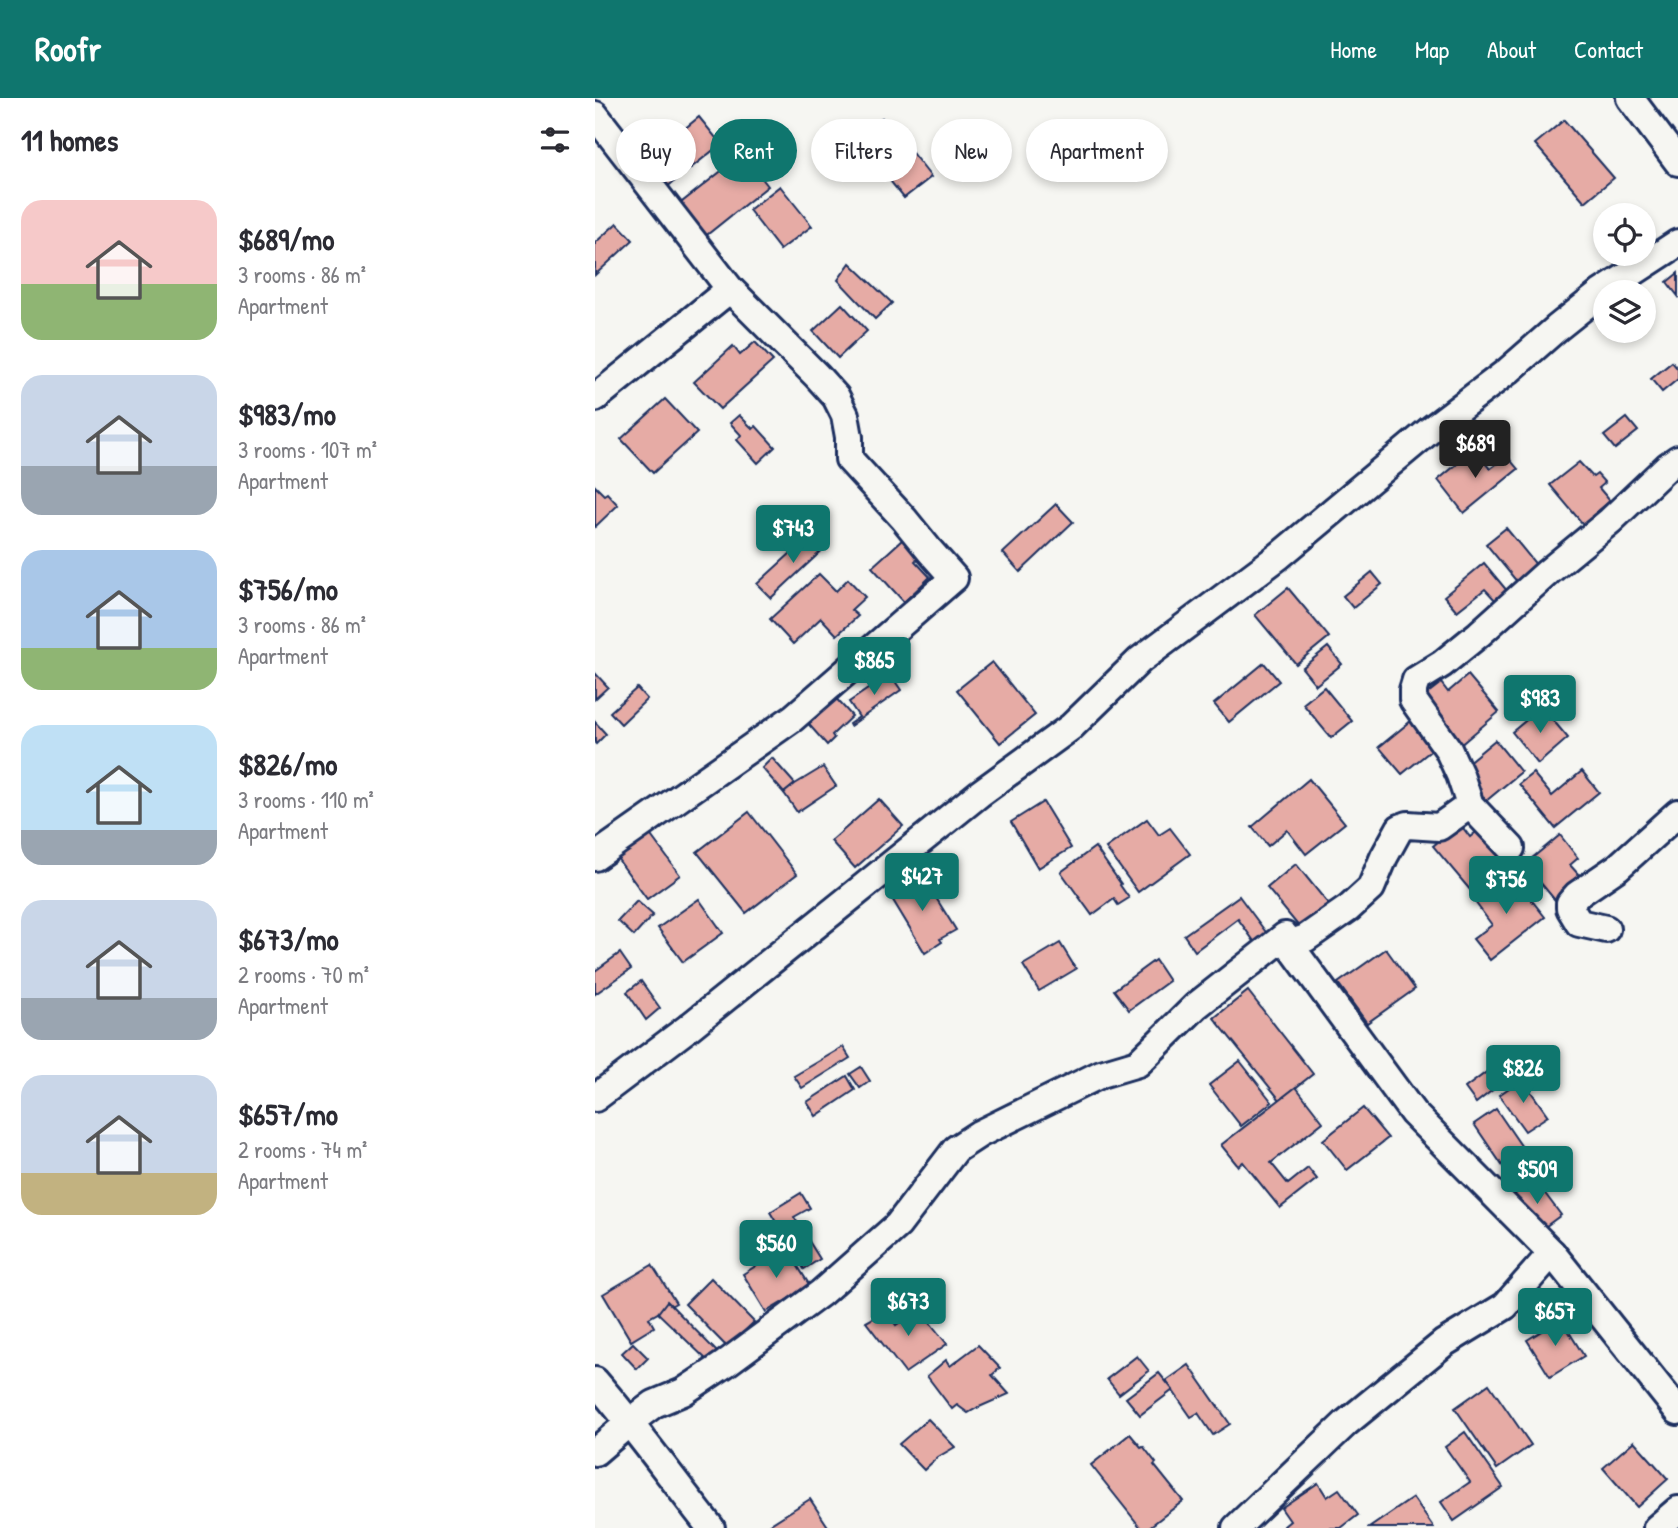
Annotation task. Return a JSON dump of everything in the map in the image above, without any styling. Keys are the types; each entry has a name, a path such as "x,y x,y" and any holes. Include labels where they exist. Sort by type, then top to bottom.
{"street":[{"path":"1630,98 1678,162"},
{"path":"595,116 730,289 836,397 845,415 849,459 954,578 793,718 595,857"},
{"path":"595,1098 688,1028 979,794 1071,727 1140,660 1279,556 1601,293 1678,243"},
{"path":"595,398 730,289"},
{"path":"1511,848 1470,805 1448,749 1413,700 1416,680 1479,634 1548,572 1610,522 1678,459"},
{"path":"1289,944 1306,938 1349,908 1371,888 1400,828 1408,825 1439,827 1470,805"},
{"path":"1606,929 1579,923 1570,903 1577,895 1618,867 1678,813"},
{"path":"595,1452 655,1404 683,1392 725,1364 821,1293 898,1225 956,1149 979,1134 1101,1074 1138,1063 1196,1006 1285,936 1413,1113 1552,1253 1678,1411"},
{"path":"1236,1528 1346,1423 1444,1343 1505,1306 1552,1253"},
{"path":"595,1381 711,1528"},
{"path":"1657,1528 1678,1510"}],"building":[{"path":"699,117 710,130 710,153 696,164 696,119"},
{"path":"1564,120 1614,178 1585,202 1535,144"},
{"path":"917,159 931,177 904,198 891,182 917,182"},
{"path":"710,180 765,182 768,186 703,238 677,206"},
{"path":"780,186 812,226 780,250 749,210"},
{"path":"617,223 633,240 595,275 595,243"},
{"path":"850,263 892,303 875,319 838,280"},
{"path":"1678,273 1678,296 1667,282"},
{"path":"842,304 867,331 838,358 813,331"},
{"path":"755,342 773,361 720,409 694,382 733,346 740,355"},
{"path":"1672,362 1678,369 1678,379 1662,392 1651,379"},
{"path":"665,399 697,433 653,473 621,439"},
{"path":"739,415 753,429 756,426 775,447 758,463 737,440 741,435 730,423"},
{"path":"1627,418 1638,431 1615,449 1604,436"},
{"path":"1474,450 1490,469 1507,456 1518,469 1464,513 1438,480"},
{"path":"1579,462 1593,477 1597,474 1605,483 1599,488 1610,501 1592,516 1596,521 1587,529 1550,485"},
{"path":"595,486 604,495 607,493 618,505 595,527"},
{"path":"1056,504 1073,522 1020,572 1003,553"},
{"path":"1506,528 1538,567 1518,583 1486,544"},
{"path":"815,531 828,545 771,598 757,584"},
{"path":"902,540 919,557 915,561 930,577 904,602 872,567"},
{"path":"1484,563 1508,592 1497,602 1485,589 1457,611 1444,596"},
{"path":"1372,572 1382,584 1353,608 1343,596"},
{"path":"819,574 836,591 848,579 865,597 851,610 858,616 837,635 821,618 793,644 770,619"},
{"path":"1288,588 1329,637 1296,664 1255,615"},
{"path":"1328,647 1342,664 1316,685 1302,668"},
{"path":"992,662 1035,715 1000,743 957,690"},
{"path":"1264,663 1279,681 1229,722 1214,704"},
{"path":"595,673 608,687 595,699"},
{"path":"890,674 901,690 850,726 849,724 859,717 849,702"},
{"path":"1468,675 1499,712 1458,747 1419,700 1441,683 1448,692"},
{"path":"1324,687 1352,721 1331,738 1303,704"},
{"path":"637,688 647,699 621,724 610,712"},
{"path":"832,694 852,716 832,735 834,738 827,745 804,719"},
{"path":"1542,707 1568,738 1538,764 1512,732"},
{"path":"1411,721 1434,748 1402,774 1379,747"},
{"path":"595,722 606,734 596,744 595,743"},
{"path":"1495,740 1521,772 1486,801 1460,769"},
{"path":"772,758 795,784 784,793 762,768"},
{"path":"823,767 836,786 797,812 784,793"},
{"path":"1582,771 1599,792 1555,828 1519,784 1533,773 1552,796"},
{"path":"1309,779 1345,823 1306,854 1287,830 1268,846 1252,827"},
{"path":"879,799 903,826 855,868 831,841"},
{"path":"1043,802 1071,848 1038,868 1011,822"},
{"path":"749,812 797,874 746,913 697,852"},
{"path":"1147,819 1159,835 1170,828 1190,854 1138,892 1106,848"},
{"path":"1460,824 1470,837 1482,827 1503,852 1490,863 1496,870 1471,891 1433,846"},
{"path":"649,833 680,875 647,899 617,858"},
{"path":"1560,835 1578,858 1570,865 1579,875 1561,890 1567,897 1559,905 1525,864"},
{"path":"1095,847 1129,898 1118,905 1114,899 1092,915 1061,872"},
{"path":"1296,864 1334,911 1305,934 1267,888"},
{"path":"1511,874 1545,917 1490,960 1473,939 1492,925 1475,902"},
{"path":"923,877 956,930 940,939 942,942 925,953 888,892 907,880 909,885"},
{"path":"1239,896 1271,939 1259,948 1238,919 1195,951 1184,935"},
{"path":"699,899 723,933 683,962 658,928"},
{"path":"637,901 653,915 634,936 618,921"},
{"path":"1060,943 1076,969 1039,991 1023,965"},
{"path":"1386,949 1415,989 1367,1023 1338,983"},
{"path":"620,953 631,969 595,994 595,971"},
{"path":"1155,960 1169,981 1129,1010 1114,990"},
{"path":"641,981 660,1008 646,1020 627,992"},
{"path":"1248,991 1313,1074 1280,1100 1214,1018"},
{"path":"843,1047 850,1058 802,1088 794,1076"},
{"path":"1240,1061 1272,1102 1241,1126 1209,1085"},
{"path":"861,1067 870,1081 860,1088 850,1074"},
{"path":"1488,1071 1499,1085 1476,1103 1465,1088"},
{"path":"847,1076 855,1090 816,1116 807,1102"},
{"path":"1522,1079 1548,1116 1525,1131 1499,1095"},
{"path":"1296,1087 1323,1122 1271,1163 1288,1184 1308,1168 1317,1179 1280,1208 1243,1162 1238,1166 1221,1145"},
{"path":"1363,1108 1388,1138 1347,1170 1323,1140"},
{"path":"1496,1109 1526,1153 1504,1168 1474,1124"},
{"path":"1535,1180 1561,1215 1538,1232 1512,1196"},
{"path":"801,1193 810,1208 794,1217 820,1259 804,1269 770,1212"},
{"path":"786,1247 810,1286 766,1312 743,1274"},
{"path":"652,1265 676,1303 649,1318 654,1327 631,1341 603,1294"},
{"path":"711,1278 754,1322 735,1340 739,1344 731,1351 685,1304"},
{"path":"667,1301 719,1354 710,1363 658,1313"},
{"path":"919,1309 947,1344 905,1373 866,1322 886,1311 896,1325"},
{"path":"1561,1319 1584,1356 1550,1377 1527,1340"},
{"path":"633,1343 648,1358 637,1369 622,1353"},
{"path":"978,1345 1000,1368 992,1375 1009,1394 968,1413 957,1405 952,1409 927,1376 946,1360 950,1366"},
{"path":"1137,1356 1149,1371 1119,1394 1107,1379"},
{"path":"1189,1365 1230,1424 1213,1435 1198,1413 1191,1417 1166,1381"},
{"path":"1159,1373 1173,1390 1140,1415 1126,1398"},
{"path":"1489,1384 1531,1445 1497,1469 1455,1408"},
{"path":"928,1419 955,1447 924,1470 899,1444"},
{"path":"1465,1432 1503,1487 1454,1521 1441,1502 1470,1482 1445,1447"},
{"path":"1130,1434 1143,1446 1156,1463 1154,1465 1183,1501 1148,1528 1141,1528 1091,1465"},
{"path":"1634,1441 1668,1479 1637,1507 1603,1468"},
{"path":"1318,1483 1327,1497 1339,1489 1358,1515 1341,1528 1285,1528 1290,1521 1281,1508"},
{"path":"1413,1498 1434,1528 1369,1528"},
{"path":"810,1499 829,1528 766,1527"}]}
